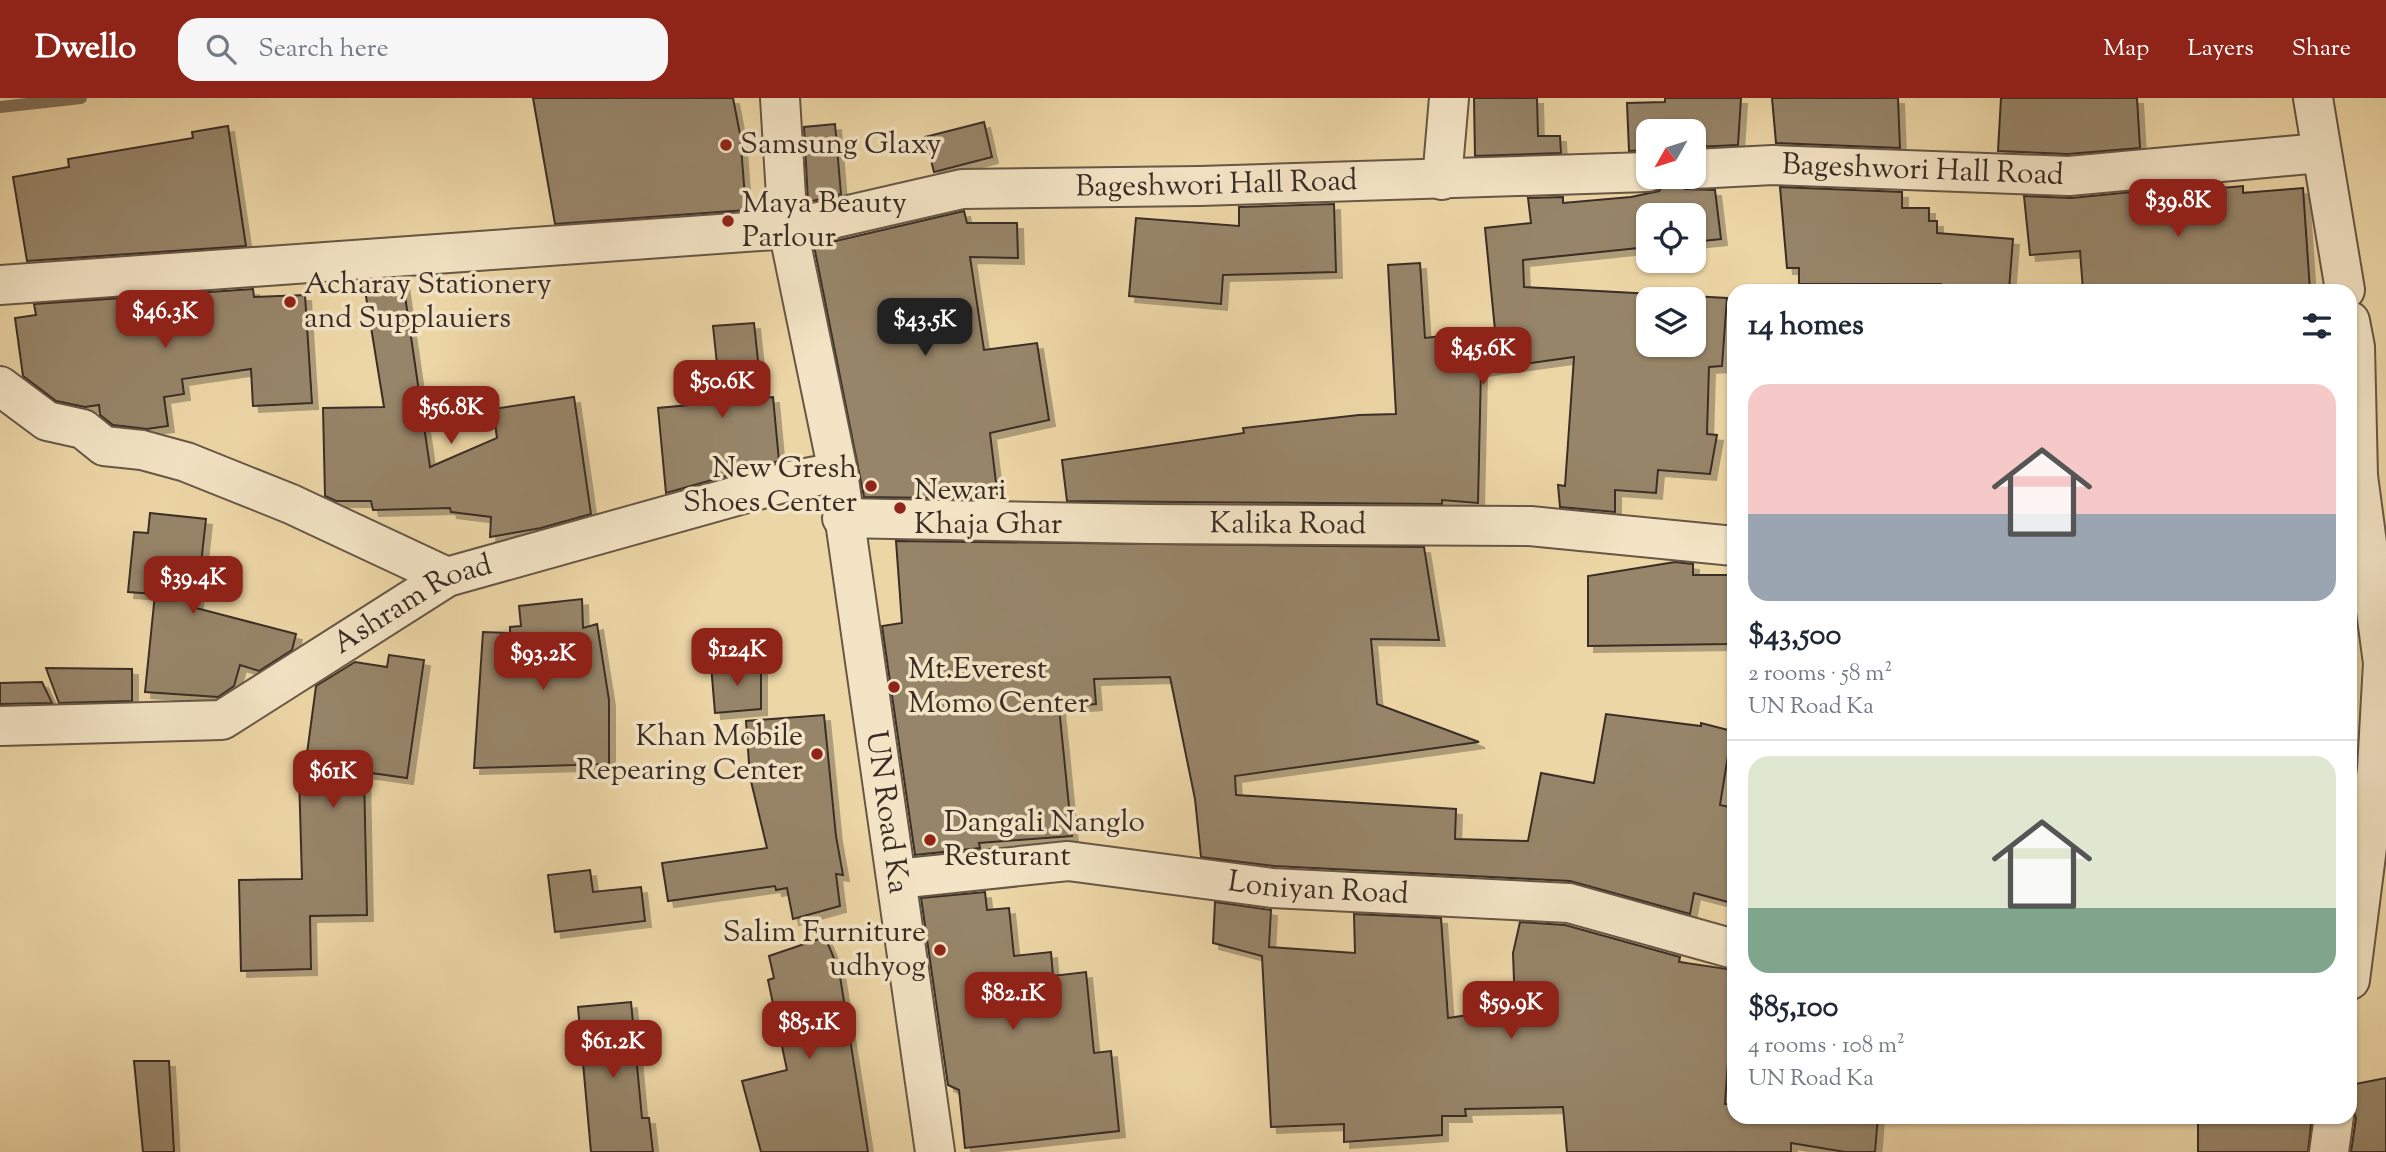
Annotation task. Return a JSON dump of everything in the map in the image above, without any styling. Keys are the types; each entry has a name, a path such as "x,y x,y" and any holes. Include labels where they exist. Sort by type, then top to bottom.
{"street":[{"name":"UN Road Ka","path":"780,98 788,229 838,472 842,517 935,1152"},
{"path":"1442,180 1448,98"},
{"path":"2312,98 2344,284"},
{"name":"Bageshwori Hall Road","path":"1706,168 1773,165 2069,176 2320,153"},
{"name":"Bageshwori Hall Road","path":"0,285 788,229 962,189 1442,180 1636,172"},
{"path":"0,386 47,421 83,429 104,446 142,450 186,462 291,504 447,577"},
{"name":"Ashram Road","path":"0,726 222,720 447,577 790,481 838,472"},
{"path":"2357,494 2385,663 2377,769 2357,925"},
{"name":"Kalika Road","path":"842,517 1163,524 1530,526 1727,545"},
{"name":"Loniyan Road","path":"897,879 1068,861 1272,888 1569,904 1727,947"},
{"path":"2329,1152 2332,1124"}],"building":[{"path":"533,98 733,98 740,134 746,210 555,224"},
{"path":"1474,98 1537,98 1538,136 1560,136 1561,153 1475,156"},
{"path":"1665,98 1741,98 1738,145 1706,146 1706,119 1636,119 1636,151 1629,151 1627,103 1665,102"},
{"path":"1772,98 1898,98 1900,148 1776,143"},
{"path":"2001,98 2137,98 2140,148 2068,154 1998,151"},
{"path":"984,122 992,157 934,172 925,137"},
{"path":"835,124 841,194 808,202 804,127"},
{"path":"228,126 246,246 27,261 13,177 69,167 68,159 193,138 192,132"},
{"path":"2243,186 2243,193 2303,188 2310,284 2083,284 2080,251 2030,255 2024,196 2071,198 2142,191 2142,195"},
{"path":"1780,187 1902,192 1902,208 1929,208 1929,221 1937,221 1937,233 2013,239 2009,284 1799,284 1799,268 1787,268"},
{"path":"1660,189 1715,190 1721,239 1706,241 1706,203 1636,203 1636,248 1523,260 1524,287 1636,293 1636,357 1706,357 1706,297 1727,298 1722,366 1709,367 1707,434 1717,435 1710,474 1658,470 1656,493 1615,490 1615,512 1560,507 1558,485 1565,486 1574,357 1481,370 1478,503 1442,500 1442,504 1067,501 1062,460 1244,433 1243,428 1359,415 1396,414 1388,265 1420,263 1425,338 1495,330 1485,228 1531,223 1528,198 1563,197 1563,203 1631,197"},
{"path":"1334,204 1336,272 1223,275 1221,304 1129,296 1136,218 1239,226 1239,207"},
{"path":"964,211 967,223 1017,223 1018,258 970,257 984,350 1037,343 1049,420 990,433 998,499 864,497 814,246"},
{"path":"403,282 430,467 497,438 493,409 574,397 591,514 541,528 490,537 491,517 451,512 450,508 373,510 371,501 336,501 325,496 323,408 384,407 364,284"},
{"path":"253,289 254,297 305,295 312,403 253,406 251,369 182,379 184,394 164,397 168,426 147,429 113,425 100,415 99,405 85,407 56,401 23,376 15,318 36,315 34,304"},
{"path":"754,323 762,398 773,397 779,461 666,493 658,408 721,402 713,326"},
{"path":"150,513 206,519 196,608 296,634 292,650 259,671 240,665 234,686 218,697 145,692 155,594 128,592 134,532 148,533"},
{"path":"896,541 1424,547 1439,640 1371,639 1377,704 1479,742 1235,776 1236,795 1456,809 1455,839 1528,841 1541,773 1594,783 1606,714 1701,726 1701,723 1727,730 1727,762 1720,805 1727,806 1727,902 1694,893 1690,914 1570,881 1274,866 1201,857 1195,799 1170,677 1094,679 1096,704 1059,707 1072,836 979,843 980,848 915,855 882,626 902,623"},
{"path":"1675,562 1693,564 1693,575 1727,575 1727,644 1588,646 1588,576"},
{"path":"582,599 583,628 597,624 609,700 609,764 474,768 483,632 510,633 510,627 521,626 519,606"},
{"path":"389,655 424,660 407,778 364,772 367,915 310,916 311,969 241,971 239,880 302,879 299,776 304,776 316,686 355,662 387,667"},
{"path":"711,665 761,666 761,709 715,713"},
{"path":"46,668 132,669 132,701 59,703"},
{"path":"42,682 52,703 0,704 0,683"},
{"path":"824,715 836,836 843,875 836,874 840,906 793,919 787,888 776,890 775,886 668,901 662,863 767,848 750,777 746,721"},
{"path":"590,870 593,892 641,887 645,921 555,932 548,875"},
{"path":"985,892 987,910 1009,908 1014,956 1051,952 1053,976 1086,972 1094,1053 1111,1051 1119,1131 965,1148 959,1090 948,1085 921,898"},
{"path":"1215,902 1271,910 1269,947 1355,953 1354,914 1441,918 1448,1018 1515,1008 1513,953 1520,922 1565,925 1680,957 1679,962 1727,969 1727,1124 1877,1124 1875,1152 1845,1152 1791,1143 1791,1152 1567,1152 1563,1107 1465,1109 1466,1116 1442,1116 1442,1135 1344,1142 1344,1124 1271,1127 1262,956 1213,943"},
{"path":"825,937 839,970 868,1152 761,1152 742,1081 787,1070 768,980 774,978 769,956"},
{"path":"631,1002 642,1118 649,1118 653,1152 591,1152 578,1007"},
{"path":"134,1061 169,1061 174,1152 143,1152"},
{"path":"2386,1078 2386,1152 2351,1152 2357,1124 2357,1084"},
{"path":"2198,1124 2311,1124 2308,1152 2198,1152"}],"waterway":[{"path":"0,107 81,98"}],"place":[{"name":"Samsung Glaxy","path":"726,145"},
{"name":"Maya Beauty Parlour","path":"728,221"},
{"name":"Acharay Stationery and Supplauiers","path":"290,302"},
{"name":"New Gresh Shoes Center","path":"871,486"},
{"name":"Newari Khaja Ghar","path":"900,508"},
{"name":"Mt.Everest Momo Center","path":"894,687"},
{"name":"Khan Mobile Repearing Center","path":"817,754"},
{"name":"Dangali Nanglo Resturant","path":"930,840"},
{"name":"Salim Furniture udhyog","path":"940,950"}]}
